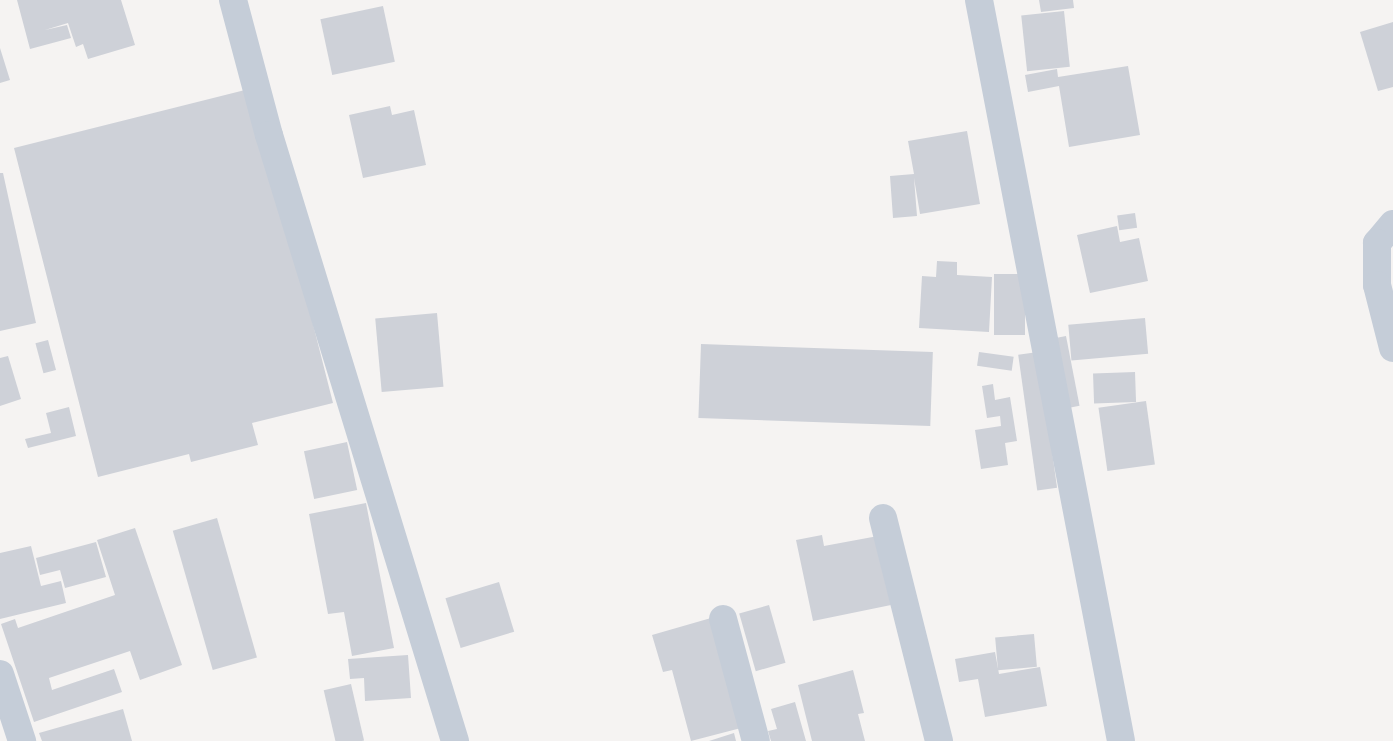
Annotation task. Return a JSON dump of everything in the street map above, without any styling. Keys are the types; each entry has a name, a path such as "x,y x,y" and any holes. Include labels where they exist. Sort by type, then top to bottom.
{"street":[{"path":"233,0 269,135 455,741"},
{"path":"979,0 1121,741"},
{"path":"1393,224 1377,243 1377,276 1383,320 1393,348"},
{"path":"883,518 939,741"},
{"path":"723,619 756,741"},
{"path":"0,674 22,741"}],"building":[{"path":"17,0 121,0 135,45 88,59 83,44 76,47 68,23 45,30 67,25 71,38 30,49"},
{"path":"1039,0 1073,0 1074,8 1041,12"},
{"path":"383,6 395,62 332,75 320,19"},
{"path":"1064,11 1070,67 1027,71 1021,15"},
{"path":"1393,22 1393,87 1378,91 1360,32"},
{"path":"0,48 10,80 0,83"},
{"path":"1128,66 1140,135 1069,147 1059,86 1028,92 1025,75 1057,69 1058,77"},
{"path":"253,88 333,403 252,423 258,445 191,462 189,454 98,477 14,148"},
{"path":"390,106 392,115 414,110 426,165 363,178 349,115"},
{"path":"967,131 980,204 920,214 914,178 917,216 893,218 890,176 914,174 908,141"},
{"path":"0,173 3,173 36,323 0,331"},
{"path":"1135,213 1137,228 1119,230 1117,216"},
{"path":"1117,226 1120,242 1139,238 1148,281 1090,293 1077,235"},
{"path":"937,261 957,262 957,275 992,277 989,332 919,328 922,276 936,277"},
{"path":"994,274 1025,274 1025,335 994,335"},
{"path":"437,313 443,387 382,392 375,318"},
{"path":"1145,318 1148,354 1071,361 1068,325"},
{"path":"1066,336 1080,406 1067,408 1053,338"},
{"path":"48,340 56,370 43,373 35,343"},
{"path":"701,344 933,352 930,426 698,418"},
{"path":"979,352 1014,357 1012,371 977,366"},
{"path":"1038,352 1057,488 1037,490 1018,355"},
{"path":"8,356 21,399 0,406 0,358"},
{"path":"1135,372 1136,402 1094,403 1093,373"},
{"path":"993,384 995,400 1010,397 1017,441 1005,443 1008,465 981,469 975,430 1001,426 1000,416 987,418 982,386"},
{"path":"1146,401 1155,464 1107,471 1098,408"},
{"path":"69,407 76,436 28,448 25,439 51,433 46,413"},
{"path":"347,442 357,490 314,499 304,451"},
{"path":"366,503 394,648 352,656 344,612 328,614 309,514"},
{"path":"217,518 257,657 213,670 173,531"},
{"path":"135,528 182,665 140,680 130,651 49,678 52,690 114,669 122,692 34,722 1,624 15,619 18,628 115,595 97,540"},
{"path":"822,535 824,546 878,536 891,605 813,621 796,540"},
{"path":"96,542 106,577 65,588 60,570 40,575 36,558"},
{"path":"31,546 41,586 61,581 66,603 0,619 0,553"},
{"path":"499,582 514,632 461,648 445,598"},
{"path":"769,605 786,663 756,671 739,614"},
{"path":"711,618 741,728 691,741 672,670 663,672 652,635"},
{"path":"1034,634 1037,667 998,670 995,637"},
{"path":"995,652 999,674 1040,667 1047,706 985,717 978,679 959,682 955,659"},
{"path":"408,655 411,698 365,701 364,678 350,679 348,659"},
{"path":"853,670 864,713 858,714 865,741 812,741 798,685"},
{"path":"351,684 364,741 335,741 324,690"},
{"path":"795,702 806,741 771,741 768,731 777,729 771,709"},
{"path":"123,709 132,741 42,741 39,733"},
{"path":"734,733 736,741 709,741"}]}
